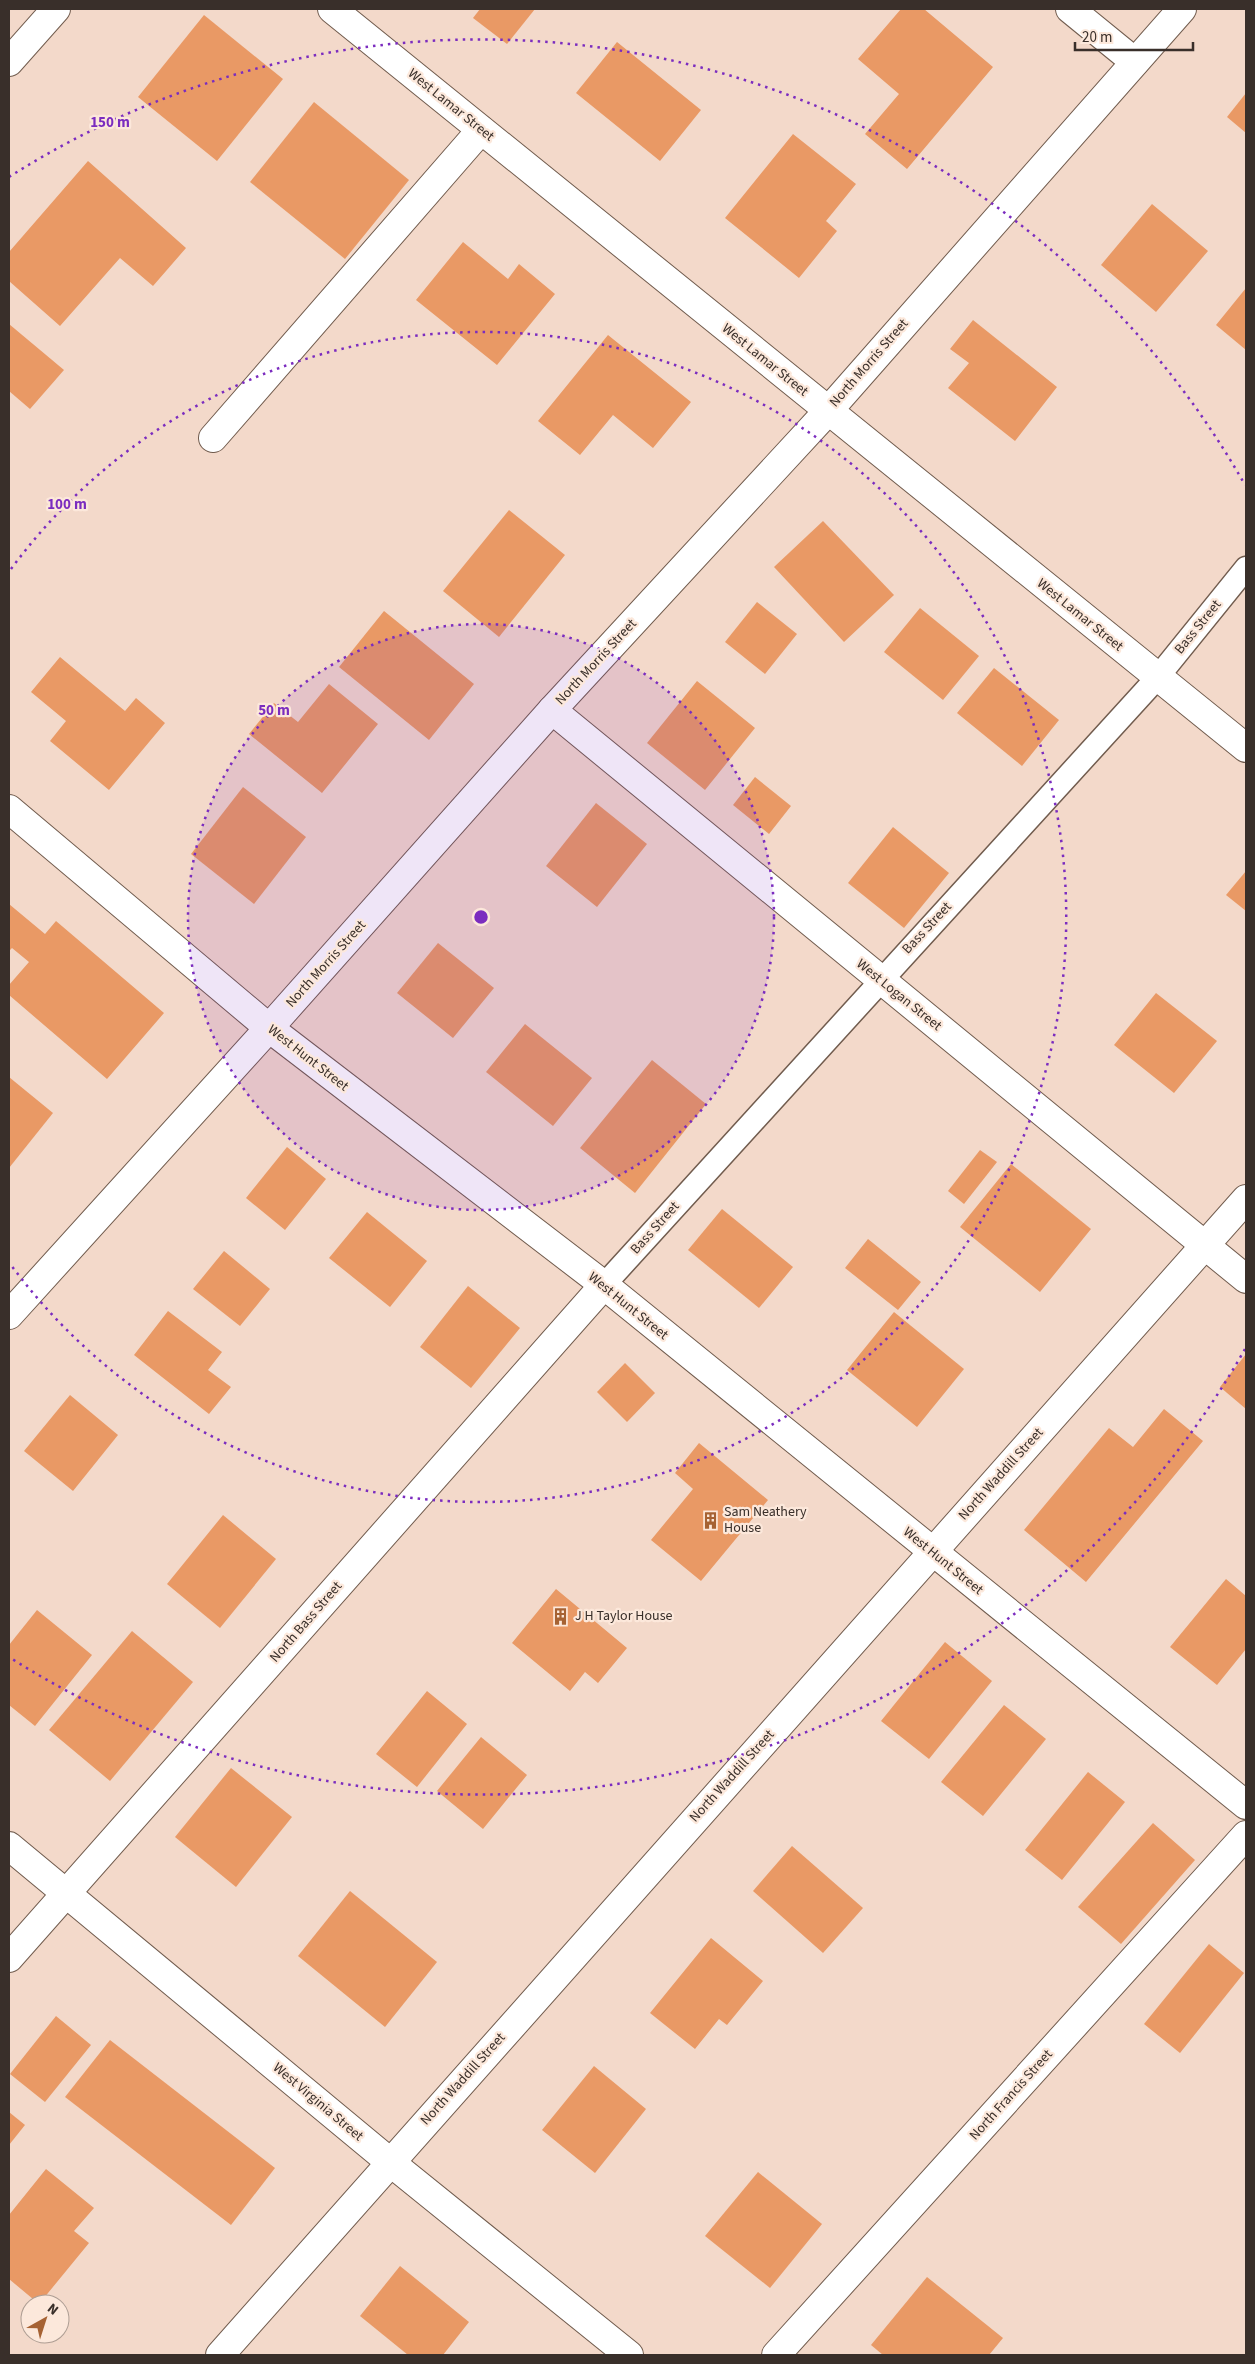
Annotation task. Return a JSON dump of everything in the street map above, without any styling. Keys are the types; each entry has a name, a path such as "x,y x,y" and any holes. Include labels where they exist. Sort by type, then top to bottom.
{"street":[{"path":"9,62 56,9"},
{"name":"West Lamar Street","path":"332,9 1157,678 1246,748"},
{"path":"1070,9 1135,62"},
{"name":"North Morris Street","path":"9,1315 269,1028 552,710 828,411 1182,9"},
{"path":"213,438 481,130"},
{"name":"West Logan Street","path":"552,710 1246,1279"},
{"name":"West Hunt Street","path":"9,809 269,1028 604,1285 931,1552 1246,1805"},
{"name":"North Waddill Street","path":"220,2355 1246,1199"},
{"name":"North Bass Street","path":"9,1958 604,1285"},
{"name":"North Francis Street","path":"776,2355 1246,1835"},
{"name":"West Virginia Street","path":"9,1846 390,2162 629,2355"}],"lane":[{"name":"Bass Street","path":"604,1285 1157,678 1246,568"}],"building":[{"path":"480,9 535,9 507,44 473,18"},
{"path":"901,9 924,9 993,67 907,169 865,134 899,94 858,59"},
{"path":"204,15 283,79 217,161 138,97"},
{"path":"617,42 701,110 660,161 576,93"},
{"path":"1246,93 1246,133 1227,117"},
{"path":"314,102 409,180 345,259 250,182"},
{"path":"793,134 856,184 826,221 837,231 799,278 725,218"},
{"path":"88,161 186,248 153,286 120,258 60,326 9,281 9,252"},
{"path":"1152,204 1208,251 1156,312 1101,265"},
{"path":"463,242 508,279 519,264 555,294 497,365 416,300"},
{"path":"1246,288 1246,350 1216,325"},
{"path":"973,320 1057,387 1015,441 948,388 969,363 950,349"},
{"path":"9,324 64,370 30,409 9,391"},
{"path":"608,335 691,402 653,448 613,415 580,455 538,421"},
{"path":"509,510 565,555 499,637 443,591"},
{"path":"823,521 894,595 844,642 774,567"},
{"path":"757,602 797,634 765,674 725,642"},
{"path":"920,608 979,656 943,700 884,652"},
{"path":"384,611 474,684 429,740 339,667"},
{"path":"60,657 125,711 136,698 165,723 109,790 50,741 66,721 31,692"},
{"path":"994,668 1059,720 1022,766 957,713"},
{"path":"697,681 755,728 705,790 647,743"},
{"path":"329,684 378,724 322,793 249,734 274,703 298,722"},
{"path":"755,777 791,806 769,834 733,805"},
{"path":"243,787 306,837 254,904 191,854"},
{"path":"596,803 647,844 597,907 546,866"},
{"path":"893,827 949,873 904,928 848,883"},
{"path":"1246,871 1246,911 1226,895"},
{"path":"9,904 45,934 56,921 164,1013 107,1079 9,995 9,985 29,962 12,948 9,951"},
{"path":"438,943 494,988 453,1038 397,993"},
{"path":"1156,993 1217,1041 1174,1093 1114,1045"},
{"path":"525,1024 592,1078 553,1126 486,1072"},
{"path":"652,1060 706,1104 635,1193 580,1148"},
{"path":"9,1077 53,1113 9,1168"},
{"path":"287,1147 326,1179 285,1230 246,1198"},
{"path":"980,1150 997,1162 964,1204 948,1191"},
{"path":"1011,1164 1091,1229 1040,1292 960,1227"},
{"path":"722,1209 793,1267 759,1308 688,1250"},
{"path":"367,1212 427,1261 390,1307 329,1258"},
{"path":"868,1239 921,1282 898,1310 845,1268"},
{"path":"224,1251 270,1289 240,1326 193,1289"},
{"path":"468,1286 520,1328 471,1388 420,1347"},
{"path":"168,1311 222,1352 208,1370 231,1387 209,1414 134,1355"},
{"path":"894,1312 964,1369 917,1427 847,1370"},
{"path":"1246,1354 1246,1409 1220,1387"},
{"path":"625,1363 655,1393 627,1422 597,1392"},
{"path":"70,1395 118,1435 73,1491 24,1451"},
{"path":"1164,1409 1203,1441 1086,1582 1024,1530 1109,1428 1133,1447"},
{"name":"Sam Neathery House","path":"699,1443 768,1500 701,1581 651,1540 693,1489 675,1473"},
{"path":"223,1515 276,1559 220,1628 167,1584"},
{"path":"1226,1579 1246,1596 1246,1649 1217,1685 1170,1647"},
{"name":"J H Taylor House","path":"556,1589 627,1648 598,1683 585,1672 570,1691 512,1643"},
{"path":"37,1610 92,1655 35,1726 9,1705 9,1645"},
{"path":"132,1631 193,1682 110,1781 49,1730"},
{"path":"945,1642 992,1681 929,1759 881,1721"},
{"path":"427,1691 467,1724 417,1787 376,1754"},
{"path":"1004,1705 1046,1739 983,1816 941,1782"},
{"path":"481,1737 527,1775 483,1829 437,1791"},
{"path":"231,1768 292,1817 236,1887 175,1837"},
{"path":"1088,1772 1125,1802 1062,1880 1025,1850"},
{"path":"1153,1823 1195,1860 1121,1944 1078,1907"},
{"path":"792,1846 863,1908 823,1953 753,1891"},
{"path":"350,1891 437,1962 385,2027 298,1956"},
{"path":"711,1938 763,1981 727,2025 719,2019 695,2049 650,2013"},
{"path":"1209,1944 1244,1973 1180,2053 1144,2024"},
{"path":"56,2016 91,2045 45,2102 10,2074"},
{"path":"110,2040 275,2168 231,2225 65,2097"},
{"path":"594,2066 646,2109 595,2173 542,2130"},
{"path":"9,2112 25,2125 9,2145"},
{"path":"46,2169 94,2208 74,2231 89,2243 47,2294 27,2294 9,2279 9,2215"},
{"path":"758,2172 822,2224 770,2288 705,2236"},
{"path":"400,2266 469,2322 443,2355 408,2355 360,2316"},
{"path":"927,2277 1003,2338 989,2355 883,2355 871,2345"}],"place":[{"name":"Sam Neathery House","path":"710,1520"},
{"name":"J H Taylor House","path":"561,1616"}]}
